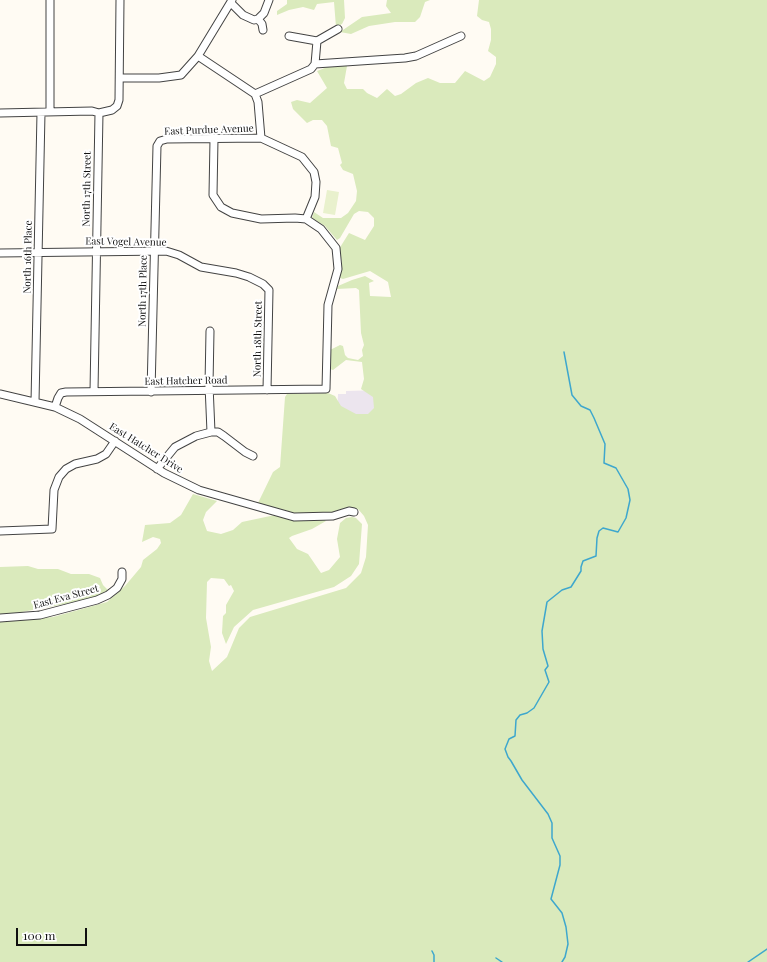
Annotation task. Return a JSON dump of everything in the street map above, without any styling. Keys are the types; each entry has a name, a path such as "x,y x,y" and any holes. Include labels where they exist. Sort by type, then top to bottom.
{"street":[{"path":"50,0 50,112"},
{"path":"0,114 92,111 99,113 112,110 118,106 120,78 120,0"},
{"path":"120,78 176,76 185,72 198,56 231,1 243,15 254,20 258,19 264,13 269,0"},
{"path":"258,19 263,30"},
{"path":"289,36 317,41 338,29"},
{"path":"315,64 416,56 461,36"},
{"path":"255,94 311,69 315,64 317,41"},
{"path":"198,56 255,94 258,102 261,138 302,157 314,172 316,182 315,197 306,219 261,219 232,213 221,207 213,195 214,139"},
{"name":"North 16th Place","path":"35,402 41,113"},
{"name":"North 17th Street","path":"94,391 99,113"},
{"name":"East Purdue Avenue","path":"158,143 167,139 261,138"},
{"name":"North 17th Place","path":"151,392 156,151 158,143"},
{"name":"East Hatcher Road","path":"55,407 61,393 94,391 151,392 326,389 328,305 338,269 338,261 336,248 328,236 321,229 306,219"},
{"name":"East Vogel Avenue","path":"0,253 96,251 154,251 173,253 210,270 236,273 249,277 268,289"},
{"name":"North 18th Street","path":"267,390 268,289"},
{"path":"210,332 211,432"},
{"name":"East Hatcher Drive","path":"0,394 55,407 80,419 115,440 157,469 199,490 294,517 333,516 349,511 354,512"},
{"path":"157,469 176,447 196,436 211,432 218,432 253,456"},
{"path":"0,531 52,529 54,490 59,477 66,469 75,464 97,459 106,454 115,440"},
{"name":"East Eva Street","path":"0,618 30,617 97,600 108,595 117,588 122,579 122,572"}],"shaded area":[{"path":"380,390 379,416 337,417 338,394 346,394 346,391"}],"green space":[{"path":"287,0 344,0 345,18 342,24 336,27 334,2 317,4 314,10 303,7 289,10 277,15 277,11 287,4"},
{"path":"387,0 430,0 425,2 420,17 415,22 395,22 369,26 351,34 340,32 362,17 391,13 386,6"},
{"path":"479,0 767,0 767,962 0,962 0,622 53,617 107,602 125,586 141,567 143,560 157,549 161,543 160,539 153,537 142,542 145,525 170,523 181,515 193,494 217,501 206,512 203,520 207,531 221,534 233,530 242,522 275,515 322,518 326,521 312,529 289,538 297,549 308,554 321,573 329,570 340,557 337,539 340,523 346,518 352,517 356,518 362,524 359,564 351,576 334,587 253,610 234,627 226,644 222,633 223,616 226,613 226,605 234,591 231,585 229,586 224,579 211,578 207,582 206,618 211,647 209,661 212,671 227,657 239,628 250,617 346,588 361,573 366,557 368,525 364,516 358,509 342,509 329,513 284,513 258,503 273,472 280,467 285,397 287,394 328,393 335,396 341,406 356,414 368,414 374,408 373,397 361,389 364,379 362,362 346,360 333,370 330,369 330,350 340,345 343,346 345,355 348,358 358,360 363,356 362,350 364,345 361,333 359,290 356,288 337,289 338,286 365,276 374,281 369,283 370,296 391,297 388,282 370,271 343,279 340,278 342,262 339,249 349,233 365,240 374,226 374,218 368,212 359,211 354,214 340,238 337,240 325,226 312,218 314,212 323,218 341,218 348,213 356,201 357,191 353,174 343,170 340,165 342,163 338,148 331,146 327,126 322,120 313,120 307,123 293,109 291,102 297,100 310,103 327,88 317,71 330,66 347,66 344,83 347,89 363,89 367,93 377,98 387,89 395,96 401,94 416,83 428,78 440,83 455,83 465,71 484,81 490,77 496,64 496,57 488,51 491,40 491,29 489,22 482,20 477,16"},
{"path":"327,190 339,192 335,215 323,213"},
{"path":"28,566 38,569 58,569 71,574 89,574 100,578 103,585 109,591 92,599 0,616 0,567"}],"waterway":[{"path":"562,962 565,957 568,944 566,927 562,913 551,899 560,865 560,856 552,838 552,823 548,814 522,780 508,757 505,749 509,739 515,736 516,720 520,715 527,713 534,708 549,682 545,670 548,666 543,649 542,631 547,602 562,590 571,587 581,571 583,561 596,556 599,531 603,528 618,532 626,518 630,500 628,489 616,468 604,463 605,444 590,410 581,406 572,395 564,352"},
{"path":"748,962 767,949"},
{"path":"432,951 434,955 434,962"},
{"path":"496,958 502,962"}]}
